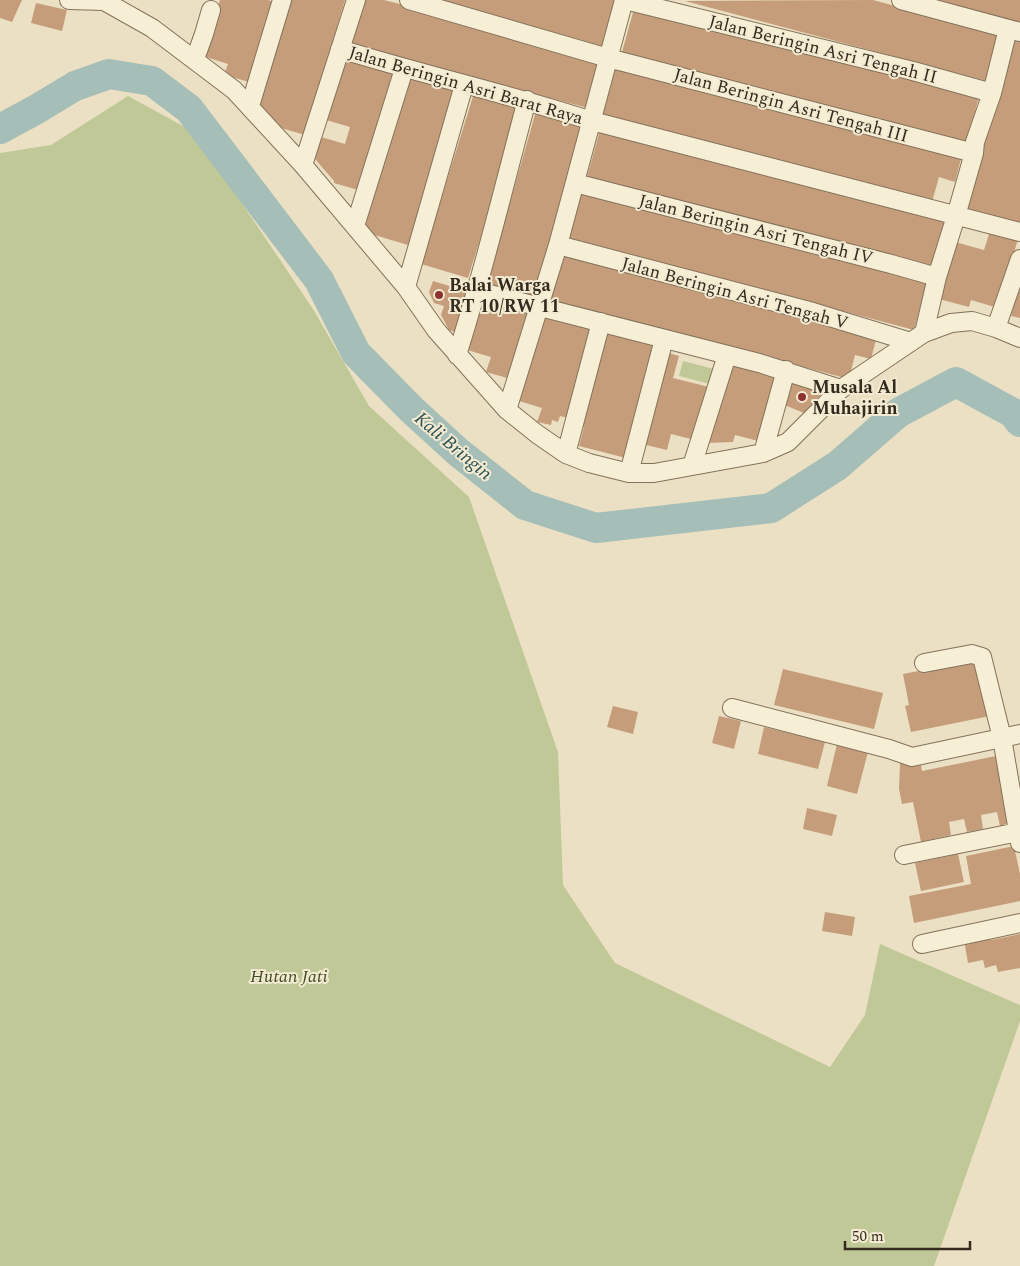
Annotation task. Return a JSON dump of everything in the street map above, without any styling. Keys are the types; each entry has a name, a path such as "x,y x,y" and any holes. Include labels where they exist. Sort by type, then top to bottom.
{"street":[{"path":"68,0 104,0 152,28 234,90 303,165 355,226 406,287 457,356 507,410 566,454 629,472 654,473 763,453 788,442 841,389 918,337 951,323 972,322 996,328 1020,338"},
{"path":"250,106 282,0"},
{"path":"303,165 356,0"},
{"name":"Jalan Beringin Asri Tengah III","path":"409,0 608,58 974,153"},
{"path":"507,410 558,245 625,0"},
{"name":"Jalan Beringin Asri Tengah II","path":"625,0 992,93"},
{"path":"901,0 1014,30 975,142 974,153 956,216 918,337"},
{"path":"194,60 204,34 210,10"},
{"name":"Jalan Beringin Asri Barat Raya","path":"340,49 404,69 527,100 592,121 1020,232"},
{"path":"355,226 404,69"},
{"path":"406,287 464,85"},
{"path":"457,356 478,291 499,202 527,100"},
{"name":"Jalan Beringin Asri Tengah IV","path":"575,183 937,277"},
{"name":"Jalan Beringin Asri Tengah V","path":"558,245 813,312 918,337"},
{"path":"996,328 1020,259"},
{"path":"478,291 786,370 841,389"},
{"path":"566,454 601,322"},
{"path":"629,472 664,339"},
{"path":"692,466 727,355"},
{"path":"763,453 786,370"},
{"path":"904,855 1019,837 1002,738 982,658 972,654 924,663"},
{"path":"732,708 889,749 912,757 1020,734"},
{"path":"922,944 1020,923"}],"green space":[{"name":"Hutan Jati","path":"128,96 194,132 313,309 369,406 469,497 558,752 563,885 615,963 830,1067 865,1015 880,944 1020,1005 1020,1021 934,1266 0,1266 0,153 51,145"},
{"path":"683,361 714,369 710,384 679,376"}],"building":[{"path":"0,0 22,0 12,22 0,18"},
{"path":"220,0 268,0 278,3 253,83 224,75 228,64 203,56"},
{"path":"286,0 345,0 305,135 281,128 262,109 256,107"},
{"path":"359,0 384,0 443,15 442,19 604,62 592,109 347,45"},
{"path":"431,0 616,0 608,48"},
{"path":"873,0 1000,34 987,81 685,1"},
{"path":"934,0 1020,0 1020,23"},
{"path":"36,3 67,10 62,31 31,23"},
{"path":"635,5 979,96 967,144 622,52"},
{"path":"1012,36 1020,38 1020,224 965,209"},
{"path":"345,56 394,70 358,190 334,183 315,159 321,137 345,144 350,127 326,120"},
{"path":"616,67 961,159 955,182 939,177 932,202 603,114"},
{"path":"409,72 456,87 408,245 361,231"},
{"path":"475,90 522,104 468,278 421,264"},
{"path":"536,111 583,124 534,301 486,287"},
{"path":"600,130 945,222 932,269 587,177"},
{"path":"582,191 927,283 914,330 566,237 572,213 576,214"},
{"path":"990,231 1018,239 998,308 971,300 969,307 939,299 955,242 984,250"},
{"path":"564,253 877,336 871,359 855,355 849,379 551,300"},
{"path":"433,281 473,293 461,334 449,330 441,315 444,306 434,303 429,292"},
{"path":"1020,287 1020,318 1011,316"},
{"path":"482,299 531,313 511,379 486,372 491,357 467,350"},
{"path":"540,312 593,326 568,418 560,416 558,422 552,420 551,425 537,422 542,408 516,400"},
{"path":"605,330 656,342 626,458 579,446 584,427 581,426"},
{"path":"665,352 679,356 673,378 709,387 695,440 671,434 667,450 642,444"},
{"path":"728,362 780,376 762,442 735,435 733,442 706,443"},
{"name":"Musala Al Muhajirin","path":"793,377 825,390 804,413 782,404"},
{"path":"975,660 990,716 911,732 905,706 909,705 903,674"},
{"path":"783,669 883,693 874,729 774,705"},
{"path":"613,706 638,712 633,734 607,727"},
{"path":"719,716 741,721 734,749 712,743"},
{"path":"764,727 825,742 818,769 758,754"},
{"path":"837,744 868,752 857,794 827,786"},
{"path":"1001,755 1015,822 1000,826 997,812 981,815 983,829 967,832 964,819 949,822 951,835 921,842 913,802 902,804 899,789 900,763 920,759 922,771"},
{"path":"807,808 837,815 832,836 803,829"},
{"path":"1014,846 1020,874 1020,901 914,923 909,896 971,884 966,856"},
{"path":"958,854 964,882 921,891 915,863"},
{"path":"825,912 855,917 852,936 822,931"},
{"path":"1020,934 1020,968 998,972 996,965 985,968 983,960 968,963 964,940 990,935 991,940"}],"waterway":[{"name":"Kali Bringin","path":"0,129 75,86 109,74 152,81 189,109 319,280 356,353 411,409 458,452 525,505 596,528 771,508 837,466 898,413 956,382 1013,413 1020,422"}],"place":[{"name":"Balai Warga RT 10/RW 11","path":"439,295"},
{"name":"Musala Al Muhajirin","path":"802,397"}]}
